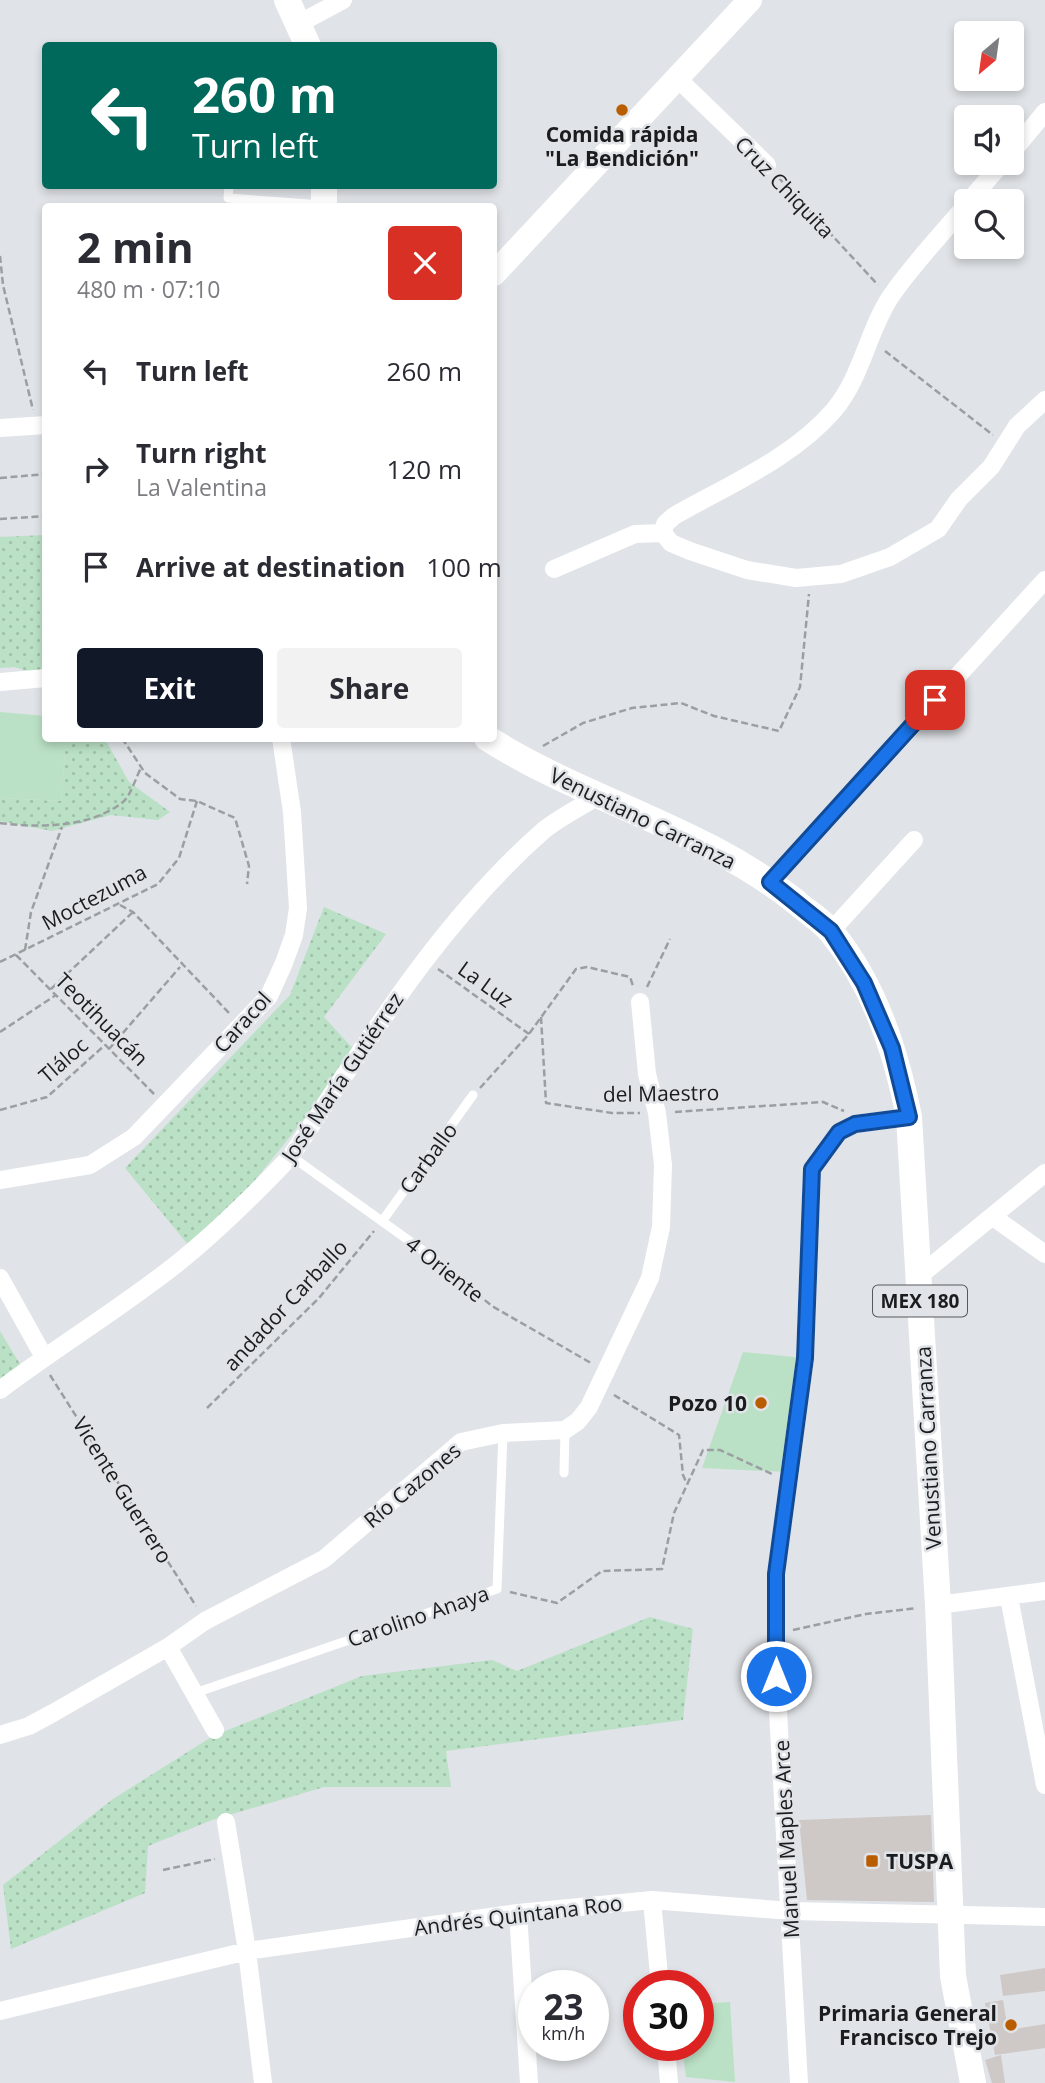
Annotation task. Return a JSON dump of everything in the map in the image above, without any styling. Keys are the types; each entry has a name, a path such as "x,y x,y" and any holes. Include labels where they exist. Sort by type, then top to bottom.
{"main road":[{"path":"286,0 304,34"},
{"name":"Venustiano Carranza","path":"493,742 516,757 598,796 703,841 770,882 831,931 864,983 885,1026 900,1070 909,1117 937,1605 953,1976 973,2083"}],"street":[{"path":"304,34 321,5 343,0"},
{"path":"497,271 750,0"},
{"name":"Cruz Chiquita","path":"678,79 767,166"},
{"path":"1024,137 1045,112"},
{"path":"980,189 992,175"},
{"path":"954,220 890,297 871,341 835,408 810,435 674,516 665,524 663,533 671,544 747,570 796,578 841,573 890,557 937,529 1006,446 1017,426 1045,400"},
{"path":"0,428 41,425"},
{"path":"554,569 635,534 663,533"},
{"path":"770,882 1045,580"},
{"path":"0,682 42,678"},
{"name":"Caracol","path":"0,1180 90,1165 134,1137 269,996 294,935 298,908 281,742"},
{"name":"José María Gutiérrez","path":"0,1390 182,1260 219,1229 291,1156 403,986 488,884 546,828 598,796"},
{"path":"831,931 914,840"},
{"path":"565,1430 578,1422 602,1379 650,1278 661,1227 663,1165 657,1113 647,1074 640,1002"},
{"path":"855,1124 909,1117"},
{"name":"Manuel Maples Arce","path":"799,2083 776,1633 776,1574 805,1358 812,1169 839,1132 855,1124"},
{"path":"918,1277 1045,1172"},
{"path":"993,1217 1045,1254"},
{"path":"0,1278 42,1359"},
{"name":"Río Cazones","path":"0,1735 29,1726 168,1647 205,1621 324,1559 461,1443 503,1433 565,1430"},
{"path":"937,1605 1045,1591"},
{"path":"1009,1597 1045,1785"},
{"path":"168,1647 215,1730"},
{"path":"226,1822 247,1951 263,2083"},
{"path":"652,1900 659,1970"},
{"name":"Andrés Quintana Roo","path":"0,2011 247,1951 518,1913 652,1900 791,1911 1045,1917"},
{"path":"518,1913 528,2083"},
{"path":"667,2061 669,2083"}],"lane":[{"path":"229,189 228,198 288,203"},
{"name":"Carballo","path":"383,1220 473,1096"},
{"name":"4 Oriente","path":"291,1156 436,1260"},
{"path":"564,1473 565,1430"},
{"path":"497,1589 503,1433"},
{"name":"Carolino Anaya","path":"195,1693 497,1589"}],"path":[{"name":"Cruz Chiquita","path":"767,166 890,297"},
{"path":"0,257 1,284 41,425"},
{"path":"871,341 1006,446"},
{"path":"0,478 42,474"},
{"path":"0,519 42,516"},
{"path":"516,757 583,723 632,708 681,703 714,716 779,732 800,687 810,576"},
{"path":"125,742 141,768 180,799 197,801 235,818 249,866 247,884"},
{"path":"0,823 63,825 125,801 141,768"},
{"name":"Moctezuma","path":"0,962 158,884 178,858 197,801"},
{"path":"25,950 32,912 63,825"},
{"path":"120,905 133,912 181,966 241,1025"},
{"path":"51,990 133,912"},
{"path":"640,1002 670,939"},
{"name":"Teotihuacán","path":"16,955 164,1105"},
{"name":"La Luz","path":"425,960 529,1034"},
{"path":"109,1049 181,966"},
{"path":"473,1096 529,1034 576,969 587,967 629,977 640,1002"},
{"path":"0,1032 56,995"},
{"name":"del Maestro","path":"541,1017 546,1103 612,1113 657,1113 823,1102 840,1107 855,1124"},
{"name":"Tláloc","path":"0,1110 47,1097 105,1045"},
{"name":"andador Carballo","path":"207,1408 319,1298 383,1220"},
{"name":"4 Oriente","path":"436,1260 492,1306 602,1379 679,1435 683,1475 687,1484"},
{"name":"Vicente Guerrero","path":"42,1359 205,1621"},
{"name":"Carolino Anaya","path":"497,1589 557,1603 602,1571 662,1569 674,1513 703,1450 719,1450 788,1482"},
{"path":"776,1633 866,1614 937,1605"},
{"path":"163,1870 232,1856"}],"green space":[{"path":"42,535 42,675 14,667 0,668 0,537"},
{"path":"0,712 42,716 42,742 66,742 61,801 0,798"},
{"path":"66,742 107,742 129,782 170,812 158,820 111,815 52,831 0,821 0,798 61,801"},
{"path":"324,907 386,934 324,1017 357,1053 219,1225 190,1247 125,1168 290,995"},
{"path":"0,1331 26,1374 0,1392"},
{"name":"Pozo 10","path":"743,1352 804,1358 788,1472 702,1468"},
{"path":"650,1617 693,1629 683,1720 446,1751 451,1787 324,1787 212,1820 148,1846 145,1893 11,1949 3,1885 113,1799 213,1736 362,1676 492,1660 517,1671"},
{"path":"730,2002 735,2082 686,2077 684,2061 714,2061 714,2003"}],"building":[{"name":"TUSPA","path":"931,1815 934,1902 807,1900 799,1820"},
{"path":"1045,1968 1045,1991 1003,1996 1000,1975"},
{"path":"1003,2000 1008,2030 1045,2024 1045,2048 995,2055 985,2003"},
{"path":"1001,2055 1005,2083 992,2083 985,2060"}],"place":[{"name":"Comida rápida \"La Bendición\"","path":"622,110"},
{"name":"Pozo 10","path":"761,1403"},
{"name":"TUSPA","path":"872,1861"},
{"name":"Primaria General Francisco Trejo","path":"1011,2025"}],"route":[{"path":"776,1676 776,1574 805,1358 812,1169 839,1132 855,1124 909,1117 900,1070 885,1026 864,983 831,931 770,882 935,700"}]}
